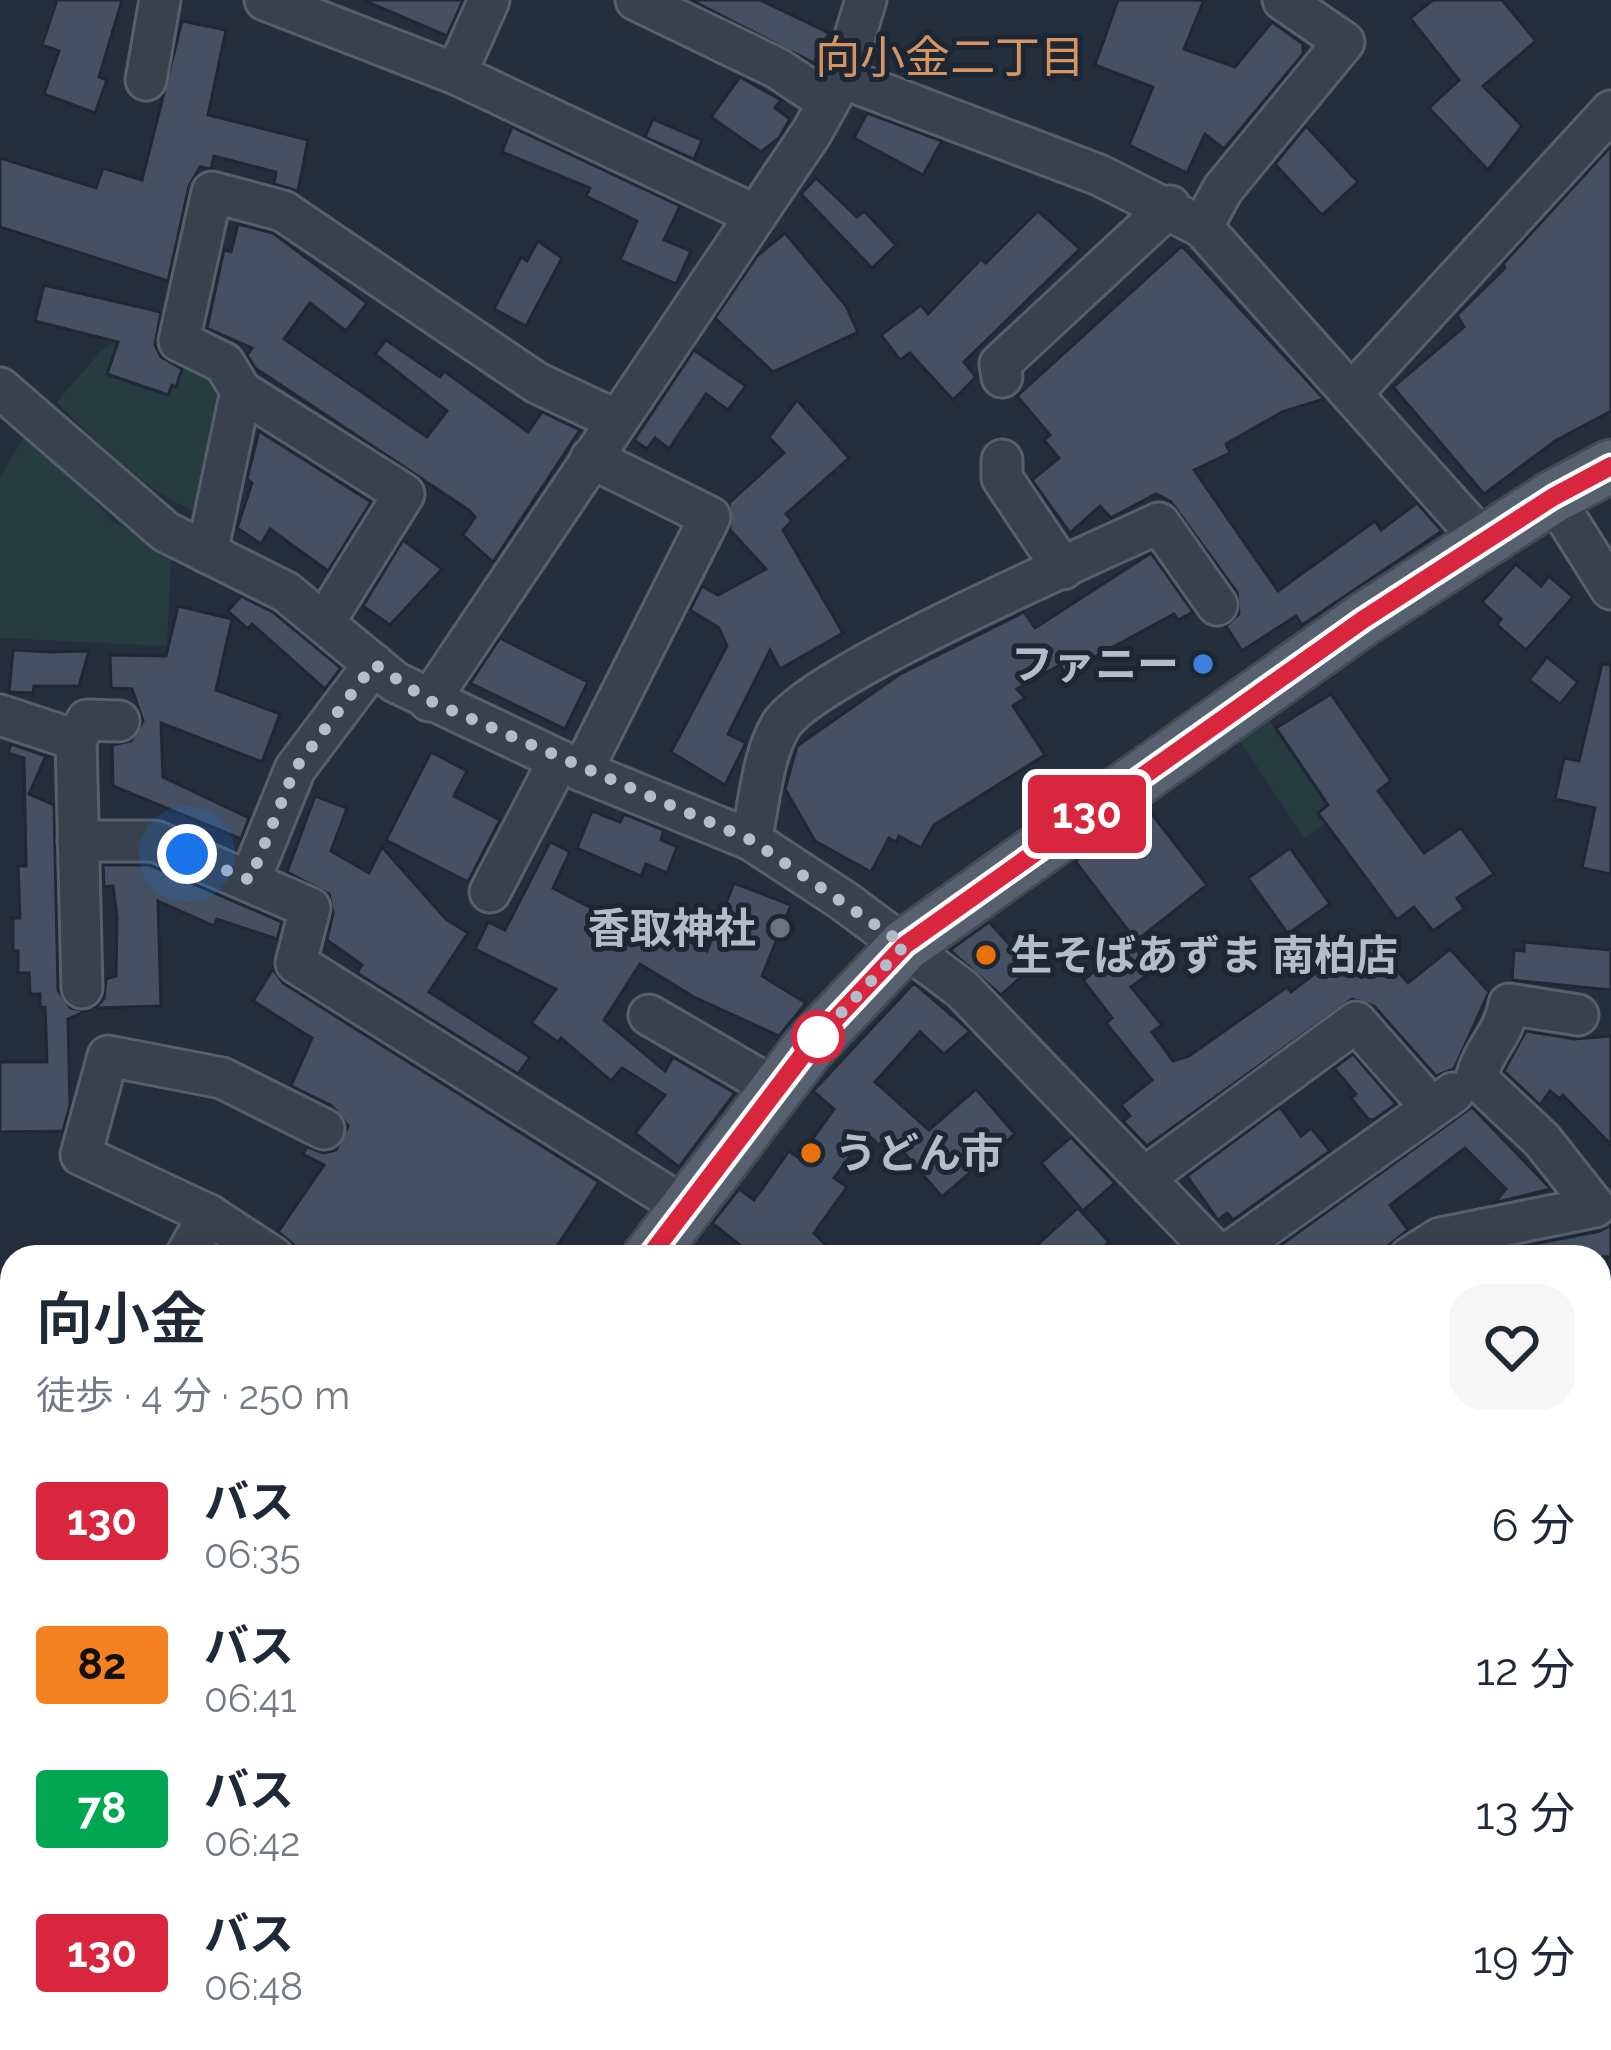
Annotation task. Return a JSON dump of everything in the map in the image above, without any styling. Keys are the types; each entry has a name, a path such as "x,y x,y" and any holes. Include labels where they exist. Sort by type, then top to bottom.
{"main road":[{"path":"658,1245 776,1089 864,985 905,945 1364,619 1553,497 1611,466"}],"street":[{"path":"146,80 160,0"},
{"path":"270,0 457,74 755,215"},
{"path":"457,74 489,0"},
{"path":"636,0 777,68 1186,217 1353,392 1484,542"},
{"path":"428,700 836,90 866,0"},
{"path":"1002,376 1000,364 1223,189 1344,42 1283,0"},
{"path":"1353,392 1611,111"},
{"path":"326,621 404,494 242,392 224,363 179,341 212,192 283,211 537,383 616,420"},
{"path":"0,388 137,509 207,553 286,592 374,664 428,700 751,840 905,945 962,989 1209,1245"},
{"path":"207,553 242,392"},
{"path":"490,892 571,765 710,517 591,458"},
{"path":"1002,460 1002,478 1064,569"},
{"path":"1553,497 1611,589"},
{"path":"751,840 781,726 814,693 1159,523 1217,605"},
{"path":"250,880 295,769 374,664"},
{"path":"0,715 76,740"},
{"path":"82,988 76,740 87,720 119,721"},
{"path":"78,842 155,841 310,908 296,963 686,1208"},
{"path":"1238,1245 1476,1078 1483,1051 1505,1031 1497,997 1509,1004 1578,1015"},
{"path":"649,1015 776,1089"},
{"path":"1144,1178 1356,1022 1431,1107"},
{"path":"255,1245 209,1215 81,1155 108,1056 222,1078 324,1129"},
{"path":"1429,1245 1440,1238 1595,1207 1542,1140 1476,1078"},
{"path":"192,1245 209,1215"}],"green space":[{"path":"120,338 180,356 228,381 199,510 185,507 146,483 57,402 101,351"},
{"path":"30,427 112,521 171,552 167,646 0,638 0,478"},
{"path":"1257,703 1326,805 1316,813 1324,824 1304,838 1229,724"}],"building":[{"path":"57,0 122,0 99,77 107,80 95,113 44,94 59,51 42,45"},
{"path":"363,0 463,0 447,36"},
{"path":"691,0 760,0 829,33 814,63"},
{"path":"1118,0 1204,0 1184,49 1235,67 1272,22 1303,44 1303,54 1224,149 1205,134 1187,173 1129,145 1153,87 1095,65"},
{"path":"1433,0 1502,0 1536,41 1483,86 1522,126 1488,170 1429,108 1459,80 1410,18"},
{"path":"182,21 226,30 208,115 308,140 298,191 274,184 276,172 214,156 211,169 200,167 189,186 168,281 0,227 0,158 96,188 103,168 142,180"},
{"path":"740,77 781,100 775,108 790,119 779,138 761,152 711,117"},
{"path":"867,113 942,141 923,175 854,138"},
{"path":"653,119 702,140 694,159 645,137"},
{"path":"1306,126 1358,182 1322,215 1275,164"},
{"path":"512,127 680,206 664,240 691,251 676,284 620,260 637,221 586,196 590,188 502,152"},
{"path":"1611,146 1611,411 1555,441 1484,494 1393,387 1464,327 1457,315 1505,268 1503,264"},
{"path":"816,178 857,217 864,211 896,245 872,268 801,194"},
{"path":"1038,211 1080,249 964,362 976,377 953,400 910,353 900,360 881,335 921,305 928,314 981,259 986,263"},
{"path":"238,224 273,233 367,303 346,331 310,303 284,339 427,437 447,411 375,354 386,340 440,377 444,371 528,432 542,412 580,430 493,562 463,535 475,517 470,511 255,368 247,355 252,348 207,328 224,250 231,252"},
{"path":"785,233 846,306 858,332 773,372 715,318 757,256"},
{"path":"538,241 562,258 526,326 494,309 521,257 527,261"},
{"path":"1182,246 1324,399 1282,412 1226,444 1230,453 1194,470 1278,591 1375,521 1381,530 1417,503 1442,531 1302,625 1296,616 1242,651 1226,626 1239,614 1237,592 1171,502 1156,494 1111,518 1100,506 1070,533 1032,480 1059,458 1044,440 1050,435 1017,396"},
{"path":"44,285 161,312 155,345 161,357 182,369 176,387 172,385 168,395 107,374 118,342 35,321"},
{"path":"694,350 746,386 728,410 706,394 669,449 655,438 647,449 634,440"},
{"path":"797,400 849,458 786,514 792,521 783,530 843,633 780,669 770,650 728,734 746,743 725,785 671,752 727,646 719,628 690,610 702,586 718,595 766,569 730,530 729,503 784,453 769,437"},
{"path":"259,431 371,502 328,571 270,529 261,544 237,528 252,483 247,479"},
{"path":"403,540 442,569 390,625 363,606"},
{"path":"1151,553 1193,612 1178,620 1174,614 1065,673 1060,665 1017,689 1025,698 1013,706 1045,755 934,825 921,848 899,836 896,842 889,838 871,872 815,841 785,789 797,746 900,674 1024,612 1035,628"},
{"path":"1516,564 1541,586 1549,576 1573,597 1526,650 1497,625 1501,619 1482,602"},
{"path":"241,596 273,612 341,668 325,689 252,624 248,629 228,611"},
{"path":"178,606 232,619 216,690 280,714 262,762 161,723 163,777 249,818 241,839 113,786 112,745 131,741 143,721 132,689 111,688 110,655 166,656"},
{"path":"500,638 588,682 565,729 470,683"},
{"path":"13,650 89,651 79,686 34,686 33,693 9,692"},
{"path":"1547,657 1578,682 1560,704 1529,680"},
{"path":"1602,664 1611,665 1611,874 1582,868 1595,808 1555,799 1564,758 1579,761"},
{"path":"1331,694 1391,781 1378,791 1424,853 1461,828 1494,874 1457,898 1464,909 1433,931 1414,907 1397,920 1318,813 1328,805 1276,728"},
{"path":"11,744 52,758 45,758 29,794 54,805 58,990 70,1008 86,1011 68,1019 70,1105 63,1131 0,1132 0,1062 47,1062 45,1007 40,1008 40,994 30,994 29,973 18,973 18,951 13,951 13,918 20,918 18,866 26,866 24,758 8,753"},
{"path":"431,752 467,771 454,796 500,820 468,882 386,840"},
{"path":"315,796 347,808 331,851 369,873 382,847 446,919 468,933 429,992 530,1057 518,1074 357,973 362,965 327,940 333,913 329,894 287,872"},
{"path":"1148,809 1207,885 1136,941 1075,861"},
{"path":"592,811 620,822 624,814 664,830 661,840 677,847 667,873 646,864 641,876 577,848"},
{"path":"550,842 570,852 553,888 613,919 621,904 707,951 734,883 791,905 762,976 806,1003 779,1036 694,997 640,964 604,1020 665,1071 673,1057 735,1093 679,1167 635,1133 665,1095 622,1068 611,1081 561,1038 558,1042 531,1023 556,989 475,949 488,922 505,930"},
{"path":"1290,848 1330,904 1288,934 1248,878"},
{"path":"103,865 150,865 282,922 277,939 217,919 214,926 158,901 161,1006 95,1008 104,998 106,979 116,976 117,917 113,886 104,887"},
{"name":"生そばあずま 南柏店","path":"989,922 1031,968 1001,995 950,950"},
{"path":"1372,941 1408,983 1450,949 1489,992 1454,1069 1436,1076 1374,1006 1352,999 1147,1146 1123,1121 1130,1116 1121,1105 1152,1080 1106,1023 1112,1018 1083,980 1132,943 1152,971 1131,987 1162,1025 1152,1032 1173,1061 1189,1056 1287,987 1291,992 1326,965 1334,975"},
{"path":"1524,942 1611,950 1611,990 1512,980 1514,950 1524,951"},
{"path":"273,969 283,983 599,1182 558,1245 294,1245 278,1232 324,1165 303,1154 307,1147 324,1153 336,1150 348,1126 332,1106 291,1086 312,1038 253,1001"},
{"path":"914,983 970,1031 944,1054 920,1032 875,1082 929,1130 976,1089 1015,1134 942,1197 888,1134 879,1145 867,1134 834,1178 847,1187 814,1233 826,1245 740,1245 712,1223 739,1189 754,1200 789,1151 799,1158 834,1109 813,1091"},
{"path":"1526,1031 1574,1039 1611,1036 1611,1145 1563,1095 1560,1099 1550,1091 1540,1105 1504,1071"},
{"path":"1353,1054 1396,1104 1375,1119 1369,1120 1351,1098 1356,1094 1334,1068"},
{"path":"1280,1107 1301,1136 1311,1128 1330,1151 1233,1220 1227,1213 1218,1220 1187,1176"},
{"path":"1472,1107 1551,1189 1494,1203 1506,1189 1465,1148 1390,1205 1408,1230 1389,1245 1281,1245"},
{"path":"1071,1137 1115,1183 1083,1211 1041,1163"},
{"path":"1078,1208 1109,1242 1106,1245 1037,1245"},
{"path":"1611,1225 1611,1245 1528,1245"}],"bus line":[{"name":"130","path":"658,1245 808,1048 905,945 1364,619 1553,497 1611,466"}],"place":[{"name":"ファニー","path":"1203,664"},
{"name":"香取神社","path":"780,928"},
{"name":"生そばあずま 南柏店","path":"986,955"},
{"name":"うどん市","path":"811,1153"}],"district":[{"name":"向小金二丁目","path":"950,57"}],"route":[{"path":"187,854 250,880 295,769 374,664 428,700 751,840 905,945 808,1048 818,1037"}]}
